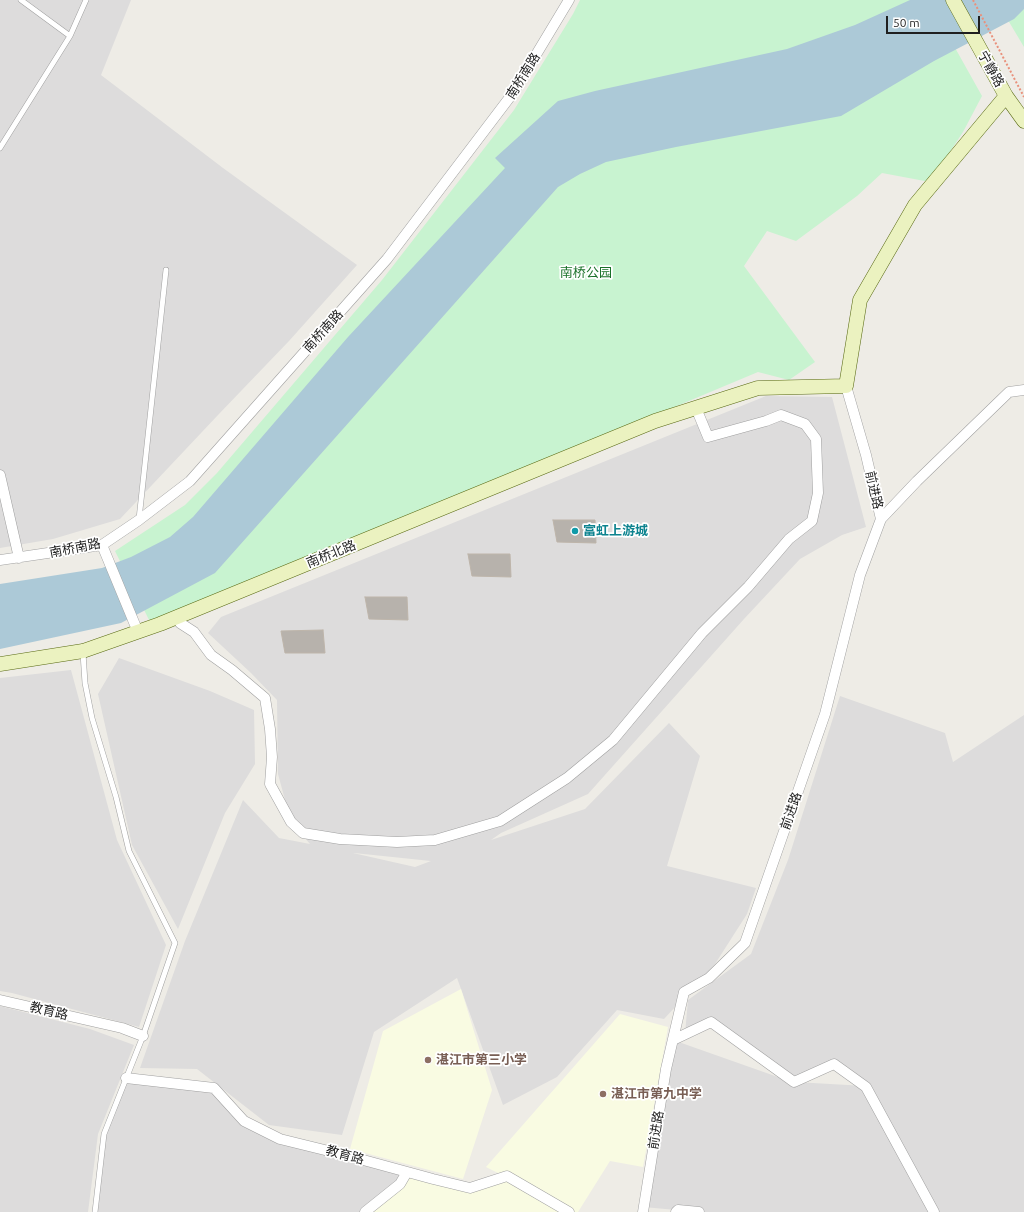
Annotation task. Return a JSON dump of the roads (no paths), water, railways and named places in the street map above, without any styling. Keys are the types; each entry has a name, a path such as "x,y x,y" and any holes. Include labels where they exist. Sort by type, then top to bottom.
{"street":[{"name":"南桥南路","path":"0,560 102,545 139,520 190,481 387,259 513,93 569,0"},
{"name":"宁静路","path":"953,0 1006,96 1024,121"},
{"path":"846,386 860,300 915,205 1006,96"},
{"name":"南桥北路","path":"0,664 83,651 160,624 655,421 758,388 846,386"},
{"name":"前进路","path":"642,1212 666,1069 684,992 709,978 746,943 825,714 860,575 881,519 866,456 846,386"},
{"path":"881,519 1009,392 1024,390"},
{"path":"180,623 194,632 211,655 232,670 265,698 270,729 272,757 270,784 291,822 303,833 340,839 397,842 435,840 500,821 567,778 613,740 702,633 748,587 789,539 812,521 818,493 816,439 805,424 781,415 766,421 708,437 696,408"},
{"path":"0,475 19,558"},
{"path":"102,545 138,632"},
{"name":"教育路","path":"0,1000 122,1028 143,1036"},
{"path":"673,1040 711,1022 794,1082 834,1064 866,1087 934,1212"},
{"name":"教育路","path":"126,1078 214,1088 244,1121 280,1139 407,1172 470,1188 507,1176 569,1212"},
{"path":"365,1212 400,1184 407,1172"},
{"path":"676,1212 678,1210 699,1212"}],"lane":[{"path":"21,0 70,36"},
{"path":"0,148 70,36 86,0"},
{"path":"139,520 166,270"},
{"path":"160,624 180,623"},
{"path":"83,651 85,683 92,718 116,797 129,851 175,943 143,1036 104,1134 95,1212"}],"water":[{"path":"910,0 1024,0 1024,9 1014,19 934,61 841,116 676,147 606,162 580,174 558,187 215,573 121,623 0,649 0,584 102,568 131,557 170,537 193,517 348,337 505,168 495,158 558,101 595,91 787,49 855,25"}],"place":[{"name":"富虹上游城","path":"575,531"},
{"name":"湛江市第三小学","path":"428,1060"},
{"name":"湛江市第九中学","path":"603,1094"}],"park label":[{"name":"南桥公园","path":"586,273"}]}
